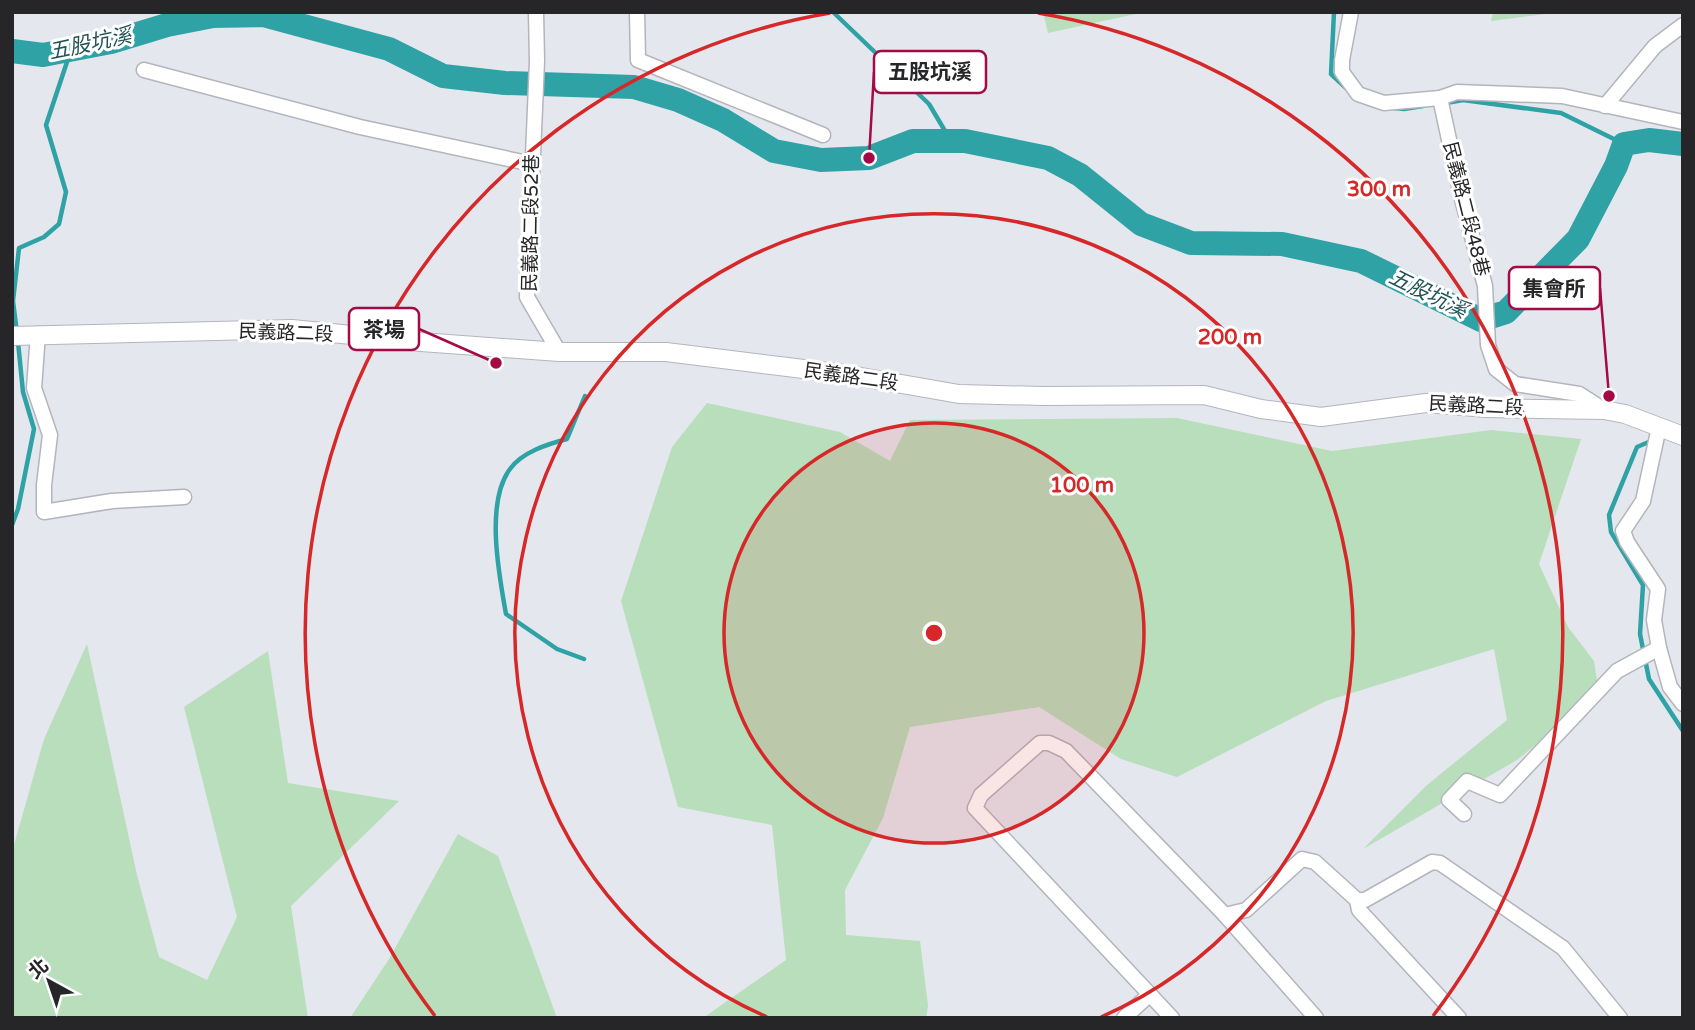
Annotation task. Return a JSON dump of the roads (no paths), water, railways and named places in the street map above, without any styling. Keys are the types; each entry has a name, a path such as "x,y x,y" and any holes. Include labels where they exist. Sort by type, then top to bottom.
{"main road":[{"name":"民義路二段","path":"26,335 292,330 559,352 666,352 844,374 959,394 1204,394 1261,409 1321,417 1426,403 1486,408 1604,410 1625,414 1668,431"}],"street":[{"name":"民義路二段52巷","path":"536,12 537,61 527,297 559,352"},
{"path":"637,12 638,60 823,135"},
{"path":"1351,12 1342,72 1358,94 1384,103 1440,98 1457,92 1562,96 1683,122"},
{"path":"1605,106 1655,46 1683,25"},
{"path":"144,70 360,127 532,164"},
{"name":"民義路二段48巷","path":"1440,98 1461,195 1485,286 1488,345 1496,369 1515,384 1579,394 1604,410"},
{"path":"26,335 34,388 50,435 44,512 112,501 184,497"},
{"path":"1668,431 1643,501 1623,531 1627,542 1658,589 1654,620 1659,648 1670,687 1683,704"},
{"path":"1464,814 1449,800 1467,781 1500,795 1617,671 1659,648"},
{"path":"1172,1018 975,808 981,796 1040,743 1049,743 1066,751 1225,915 1316,1018"},
{"path":"1225,915 1246,910 1301,859 1315,862 1357,900 1359,910 1459,1018"},
{"path":"1357,900 1365,900 1432,862 1440,863 1563,948 1620,1018"},
{"path":"1124,1018 1150,994"}],"waterway":[{"name":"五股坑溪","path":"251,12 252,16"},
{"path":"833,12 929,104 951,141"},
{"path":"1334,12 1331,74 1346,88"},
{"name":"五股坑溪","path":"12,51 43,55 111,42 167,25 213,16 263,15 389,49 443,76 505,83 634,87 678,100 723,120 774,151 821,160 869,158 913,141 965,141 1048,158 1080,175 1141,224 1191,243 1282,244 1361,261 1481,320 1506,312 1578,239 1616,166 1624,144 1649,140 1683,144"},
{"path":"17,333 13,301 19,248 44,237 59,224 66,192 46,125 71,50"},
{"path":"1446,103 1463,100 1561,113 1624,144"},
{"path":"1394,108 1423,106"},
{"path":"12,525 18,509 34,429 23,392 18,342"},
{"path":"584,659 557,649 506,614 498,560 496,519 502,483 510,469 528,453 567,439 585,396"},
{"path":"1651,441 1637,447 1609,515 1611,532 1643,585 1640,634 1649,679 1683,731"}],"place":[{"name":"五股坑溪","path":"869,158"},
{"name":"茶場","path":"496,363"},
{"name":"集會所","path":"1609,396"}]}
